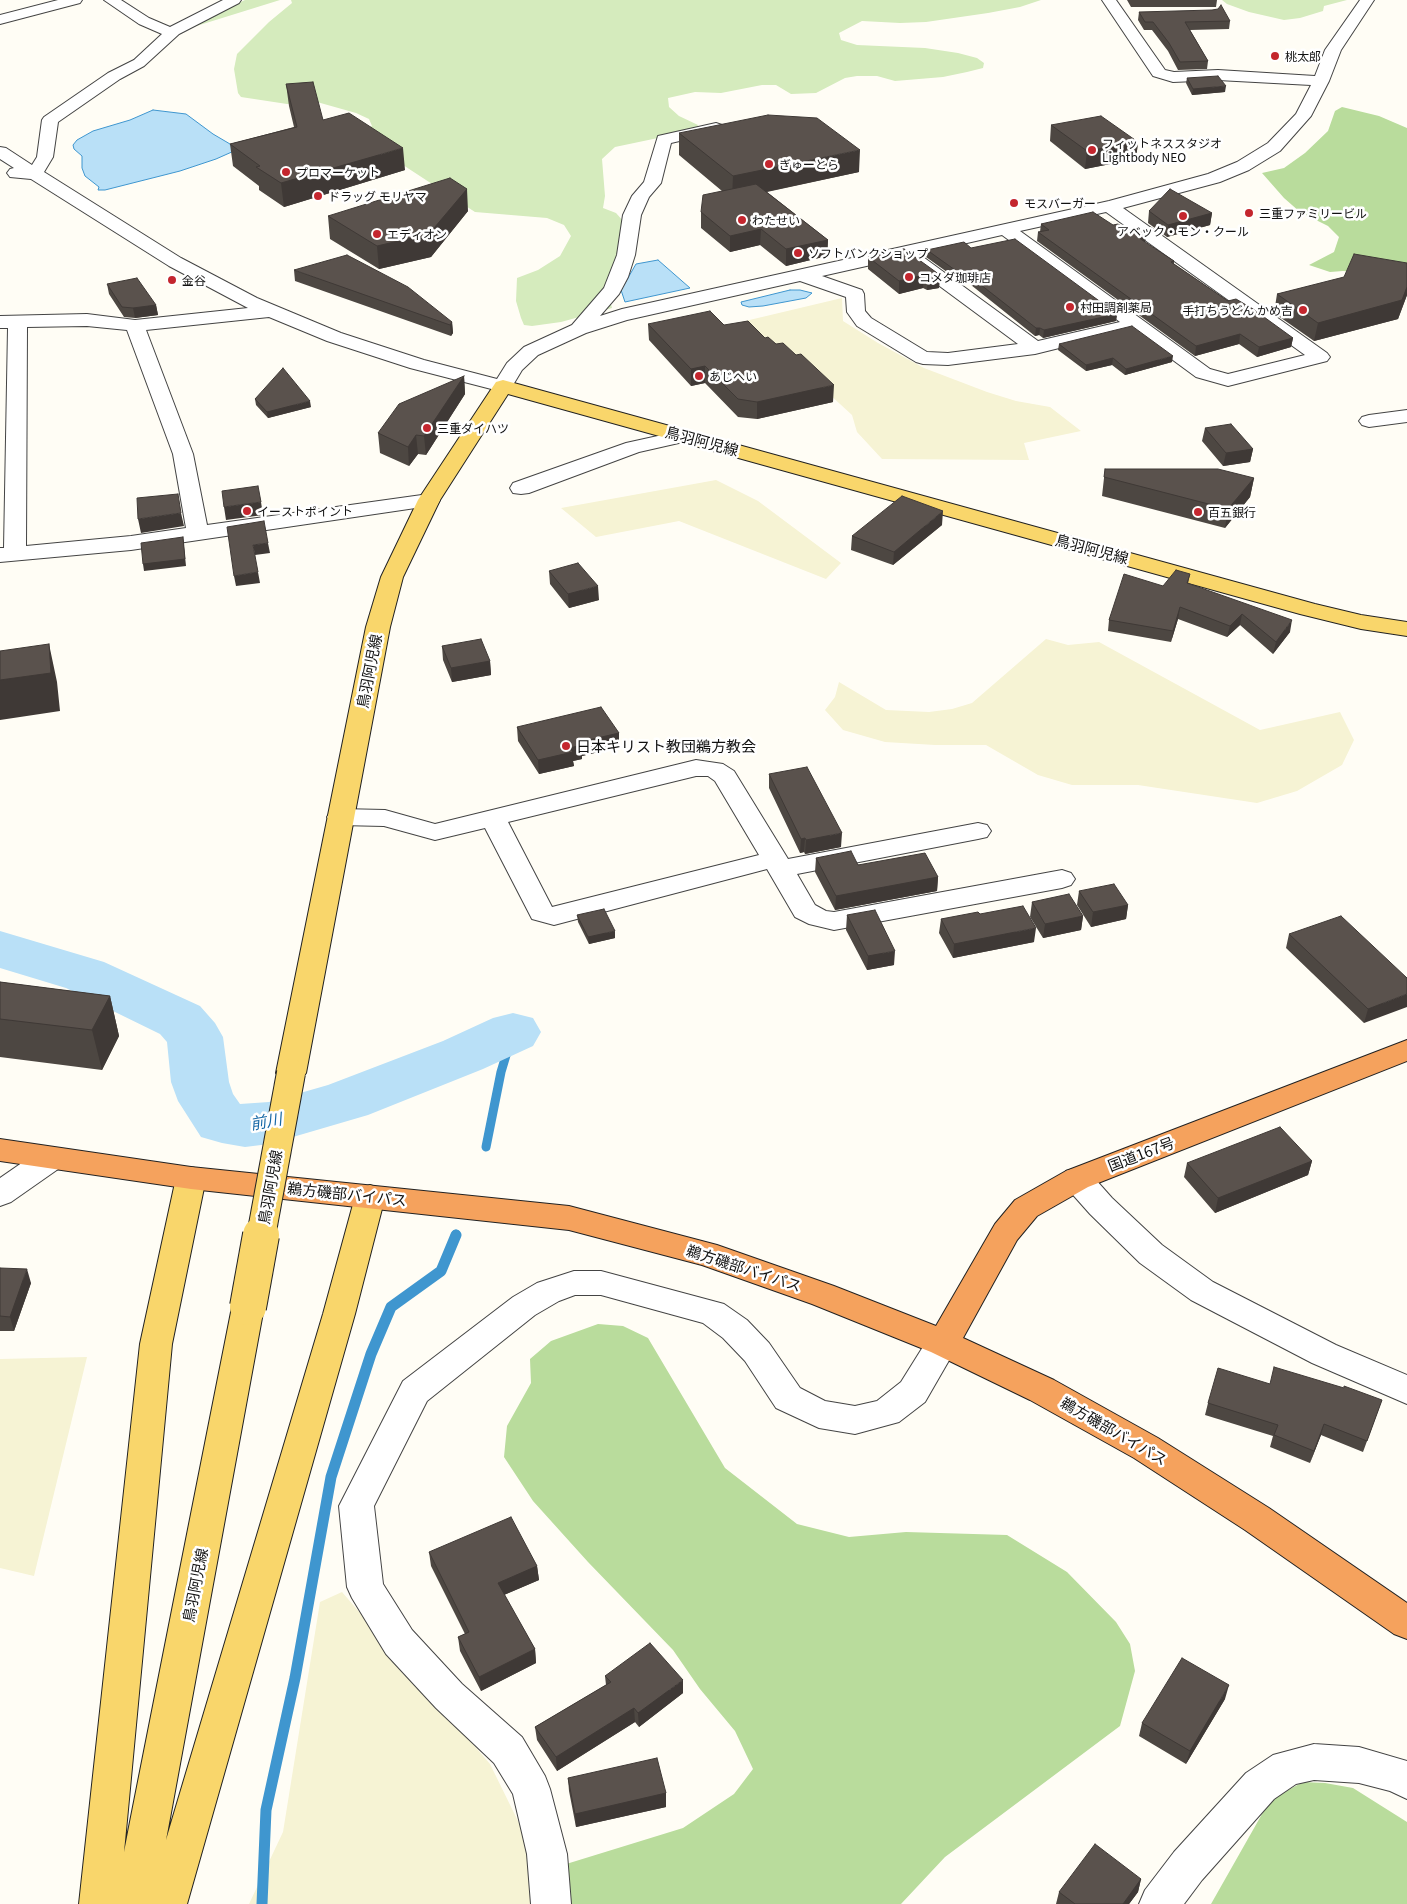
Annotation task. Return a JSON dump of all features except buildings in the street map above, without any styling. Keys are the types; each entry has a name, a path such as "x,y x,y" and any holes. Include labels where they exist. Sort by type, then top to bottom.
{"highway":[{"name":"国道167号","path":"943,1342 1006,1232 1026,1208 1077,1179 1407,1050"},
{"name":"鵜方磯部バイパス","path":"0,1150 191,1178 569,1218 706,1254 822,1294 943,1342 1042,1390 1146,1448 1258,1519 1407,1622"}],"main road":[{"name":"鳥羽阿児線","path":"134,1904 291,1073 378,627 392,578 429,500 503,386 1308,609 1362,622 1407,629"},
{"path":"99,1904 156,1344 191,1178"},
{"path":"167,1904 339,1314 370,1197"}],"street":[{"path":"0,20 75,0"},
{"path":"111,0 144,21 172,33"},
{"path":"34,174 45,157 50,120 114,76 139,63 172,33 234,0"},
{"path":"0,152 174,262 250,302 334,337 417,364 503,386 514,368 531,352 579,329 631,313 1109,206 1177,190 1214,178 1251,161 1274,147 1290,132 1303,116 1321,82 1333,50 1367,0"},
{"path":"1109,1 1158,73 1165,76 1218,75 1321,82"},
{"path":"1118,14 1136,14"},
{"path":"579,329 612,290 619,277 626,255 632,215 641,196 652,183 664,140 730,126"},
{"path":"0,173 34,174"},
{"path":"1005,229 1204,373 1228,380 1320,357 1109,206"},
{"path":"904,251 1035,348"},
{"path":"802,275 855,294 856,312 864,322 923,358 948,359 1035,348 1134,324"},
{"path":"272,311 135,326 87,320 9,322 8,554 131,543 429,500"},
{"path":"135,326 183,454 198,533"},
{"path":"1369,421 1407,416"},
{"path":"521,488 633,448 684,436"},
{"path":"340,817 385,818 435,832 696,768 714,769 725,776 805,911 819,918 834,921 1062,879"},
{"path":"493,819 542,913 554,916 778,864 978,832"},
{"path":"0,1194 50,1158"},
{"path":"1077,1179 1101,1206 1151,1254 1202,1291 1324,1354 1407,1390"},
{"path":"551,1904 546,1854 531,1790 508,1750 448,1696 399,1642 365,1587 356,1506 415,1391 524,1306 548,1292 574,1283 601,1282 712,1313 735,1329 757,1352 788,1398 820,1414 855,1420 887,1412 913,1392 943,1342"},
{"path":"1159,1904 1188,1866 1260,1786 1287,1768 1314,1762 1359,1765 1400,1776 1407,1782"}],"shaded area":[{"path":"842,298 843,321 878,343 924,368 987,392 1016,401 1050,407 1081,431 1024,443 1029,460 882,459 857,432 852,415 828,393 770,351 741,322"},
{"path":"716,480 758,501 841,563 826,579 679,521 596,537 561,508"},
{"path":"1046,639 1068,645 1099,642 1260,730 1340,712 1354,740 1342,765 1297,791 1257,803 1138,785 1072,785 1038,775 986,745 935,745 885,742 843,730 825,710 835,697 839,682 886,710 929,712 952,709 972,703"},
{"path":"87,1357 34,1576 0,1568 0,1359"},
{"path":"342,1592 490,1764 541,1868 550,1904 249,1904 283,1832 320,1602"}],"green space":[{"path":"245,0 280,0 190,28 199,21"},
{"path":"291,0 1041,0 1020,7 926,22 862,21 839,33 841,40 857,45 925,48 958,53 977,58 984,63 983,68 943,77 895,81 877,76 857,76 845,78 816,93 791,94 776,85 762,85 721,93 695,92 668,98 669,107 679,116 698,125 696,130 615,147 602,159 605,196 603,208 616,213 636,240 634,262 621,289 609,296 612,308 561,322 532,326 524,325 521,318 516,301 517,278 538,270 560,256 571,236 564,225 547,218 475,212 354,133 372,126 369,119 356,113 317,102 287,104 241,97 238,93 234,69 237,54 269,22 292,3"},
{"path":"1222,0 1347,0 1324,6 1323,11 1300,18 1284,20 1249,12 1227,4"},
{"path":"1342,107 1379,116 1407,128 1407,277 1343,271 1330,272 1309,265 1334,252 1339,237 1328,226 1300,212 1284,198 1262,173 1284,168 1305,153 1328,131 1335,111"},
{"path":"598,1324 623,1326 648,1338 725,1468 797,1524 849,1537 906,1532 1007,1535 1067,1572 1116,1622 1130,1644 1135,1671 1120,1726 945,1857 901,1904 550,1904 563,1865 683,1828 734,1794 753,1769 735,1731 700,1689 673,1650 588,1562 533,1501 504,1457 507,1426 531,1383 530,1359 551,1341"},
{"path":"1303,1782 1325,1783 1353,1788 1407,1822 1407,1904 1211,1904 1266,1807 1279,1795"}],"water":[{"path":"153,110 186,114 230,144 234,151 180,171 105,190 98,190 99,187 85,176 82,168 82,156 74,149 73,145 77,140 93,131 130,120"},
{"path":"658,260 690,288 625,302 621,290 636,264"},
{"path":"790,290 812,293 806,298 763,306 749,307 742,305 741,302"}],"waterway":[{"name":"前川","path":"0,949 85,975 180,1020 195,1037 200,1082 207,1101 222,1122 245,1126 269,1123 348,1100 463,1055 513,1032"},
{"path":"486,1147 501,1072 513,1032"},
{"path":"262,1904 266,1810 295,1678 331,1477 371,1354 391,1307 441,1271 456,1235"}],"place":[{"name":"桃太郎","path":"1275,56"},
{"name":"フィットネススタジオ Lightbody NEO","path":"1092,150"},
{"name":"ぎゅーとら","path":"769,164"},
{"name":"プロマーケット","path":"286,172"},
{"name":"ドラッグ モリヤマ","path":"318,196"},
{"name":"モスバーガー","path":"1014,203"},
{"name":"三重ファミリービル","path":"1249,213"},
{"name":"アベック・モン・クール","path":"1183,216"},
{"name":"わたせい","path":"742,220"},
{"name":"エディオン","path":"377,234"},
{"name":"ソフトバンクショップ","path":"798,253"},
{"name":"コメダ珈琲店","path":"909,277"},
{"name":"金谷","path":"172,280"},
{"name":"村田調剤薬局","path":"1070,307"},
{"name":"手打ちうどん かめ吉","path":"1303,310"},
{"name":"あじへい","path":"699,376"},
{"name":"三重ダイハツ","path":"427,428"},
{"name":"イーストポイント","path":"247,511"},
{"name":"百五銀行","path":"1198,512"},
{"name":"日本キリスト教団鵜方教会","path":"566,746"}]}
